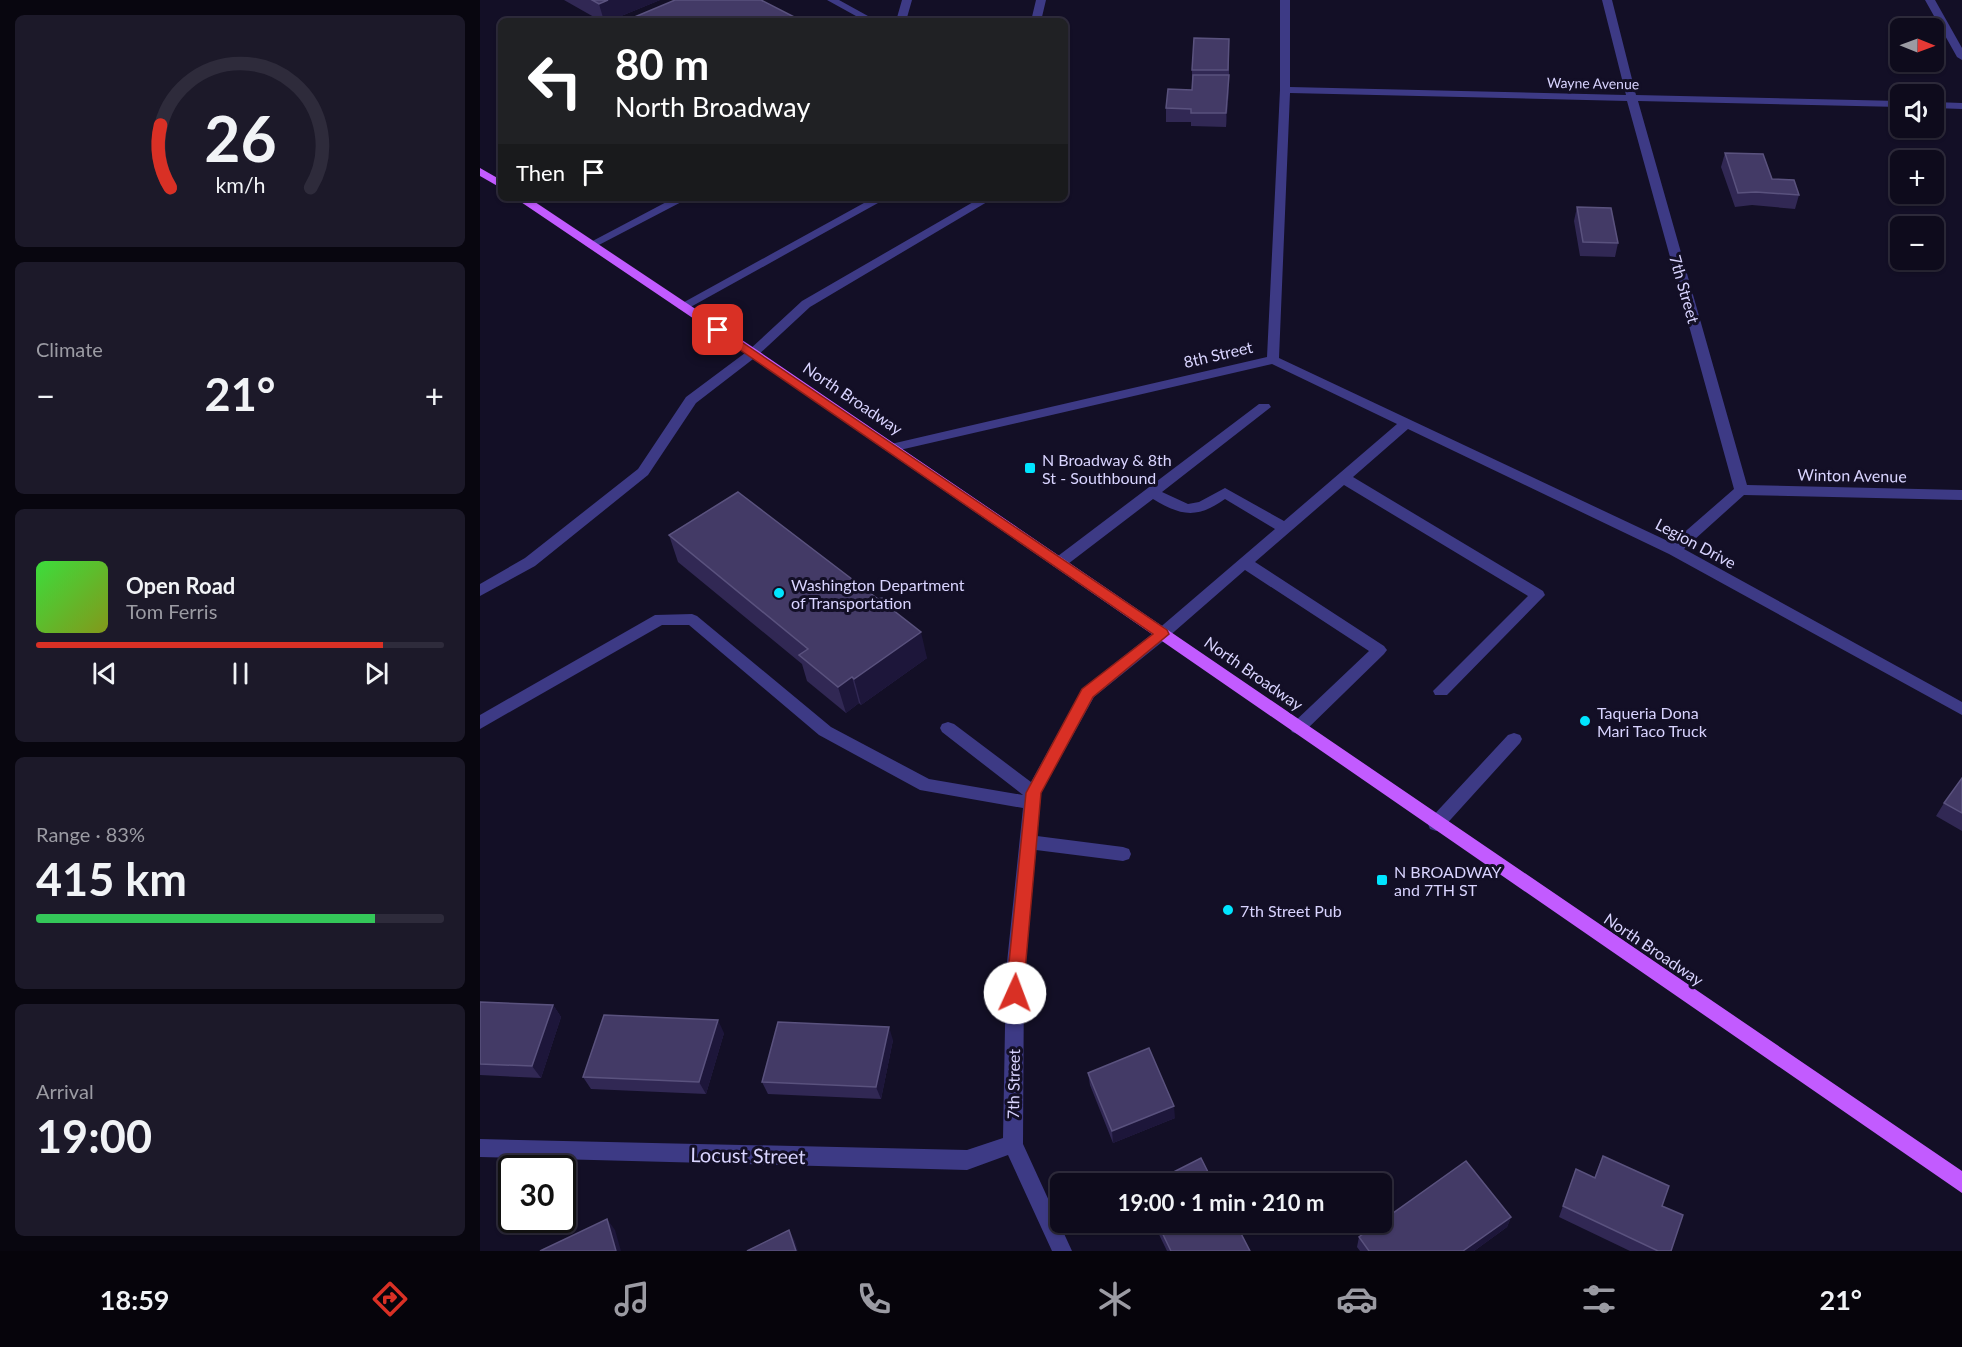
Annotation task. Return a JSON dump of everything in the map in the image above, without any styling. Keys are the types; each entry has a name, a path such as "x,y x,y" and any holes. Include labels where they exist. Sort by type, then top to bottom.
{"main road":[{"path":"480,171 498,183"},
{"name":"North Broadway","path":"525,201 753,353 1962,1184"}],"street":[{"path":"832,0 866,18"},
{"path":"902,18 907,0"},
{"path":"1037,18 1041,0"},
{"name":"8th Street","path":"891,448 1273,360 1285,90 1285,0"},
{"name":"7th Street","path":"1607,0 1632,99 1741,490"},
{"path":"1930,0 1962,57"},
{"name":"Wayne Avenue","path":"1285,90 1890,104"},
{"path":"1944,105 1962,106"},
{"path":"591,245 677,201"},
{"path":"684,306 876,201"},
{"path":"480,591 530,562 643,471 691,400 753,353 806,304 980,201"},
{"name":"Legion Drive","path":"1273,360 1674,550 1962,709"},
{"path":"1059,563 1264,407"},
{"path":"1162,634 1406,424"},
{"path":"1343,478 1538,595 1441,691"},
{"path":"1674,550 1741,490"},
{"name":"Winton Avenue","path":"1741,490 1962,495"},
{"path":"1152,492 1179,509 1195,509 1209,505 1225,493 1284,528"},
{"path":"1245,563 1379,650 1298,728"},
{"path":"480,723 660,619 692,620 825,730 926,785 1033,798"},
{"name":"7th Street","path":"1062,1251 1013,1144 1015,972 1033,798 1088,693 1162,634"},
{"path":"948,728 1033,798"},
{"path":"1436,824 1514,739"},
{"path":"1029,842 1123,854"},
{"name":"Locust Street","path":"480,1148 967,1160 1013,1144"}],"building":[{"path":"592,0 608,0 599,4"},
{"path":"675,0 761,0 796,18 632,18"},
{"path":"1194,38 1229,39 1228,70 1192,70"},
{"path":"1193,75 1229,75 1226,113 1191,113 1191,109 1166,108 1168,89 1192,90"},
{"path":"1725,153 1763,154 1772,179 1794,180 1799,195 1738,193"},
{"path":"1577,207 1611,208 1618,243 1583,242"},
{"name":"Washington Department of Transportation","path":"738,492 878,599 882,598 896,608 893,610 921,632 854,679 852,677 838,687 799,655 808,649 669,535"},
{"path":"1962,778 1962,813 1944,803"},
{"path":"480,1002 553,1005 532,1066 480,1064"},
{"path":"604,1015 718,1020 699,1082 583,1077"},
{"path":"778,1022 889,1027 876,1087 762,1082"},
{"path":"1149,1048 1174,1106 1112,1131 1088,1073"},
{"path":"1603,1156 1669,1186 1662,1206 1683,1215 1671,1251 1658,1251 1563,1206 1576,1169 1595,1178"},
{"path":"1201,1158 1208,1173 1172,1173"},
{"path":"1466,1161 1511,1217 1463,1251 1369,1251 1359,1237 1364,1233 1392,1233 1392,1214"},
{"path":"607,1219 616,1251 540,1251"},
{"path":"789,1230 796,1251 747,1251"},
{"path":"1162,1233 1241,1233 1250,1251 1171,1251"}],"place":[{"name":"N Broadway & 8th St - Southbound","path":"1030,468"},
{"name":"Washington Department of Transportation","path":"779,593"},
{"name":"Taqueria Dona Mari Taco Truck","path":"1585,721"},
{"name":"N BROADWAY and 7TH ST","path":"1382,880"},
{"name":"7th Street Pub","path":"1228,910"}],"route":[{"path":"718,330 1162,634 1088,693 1034,793 1015,972 1015,993"}]}
